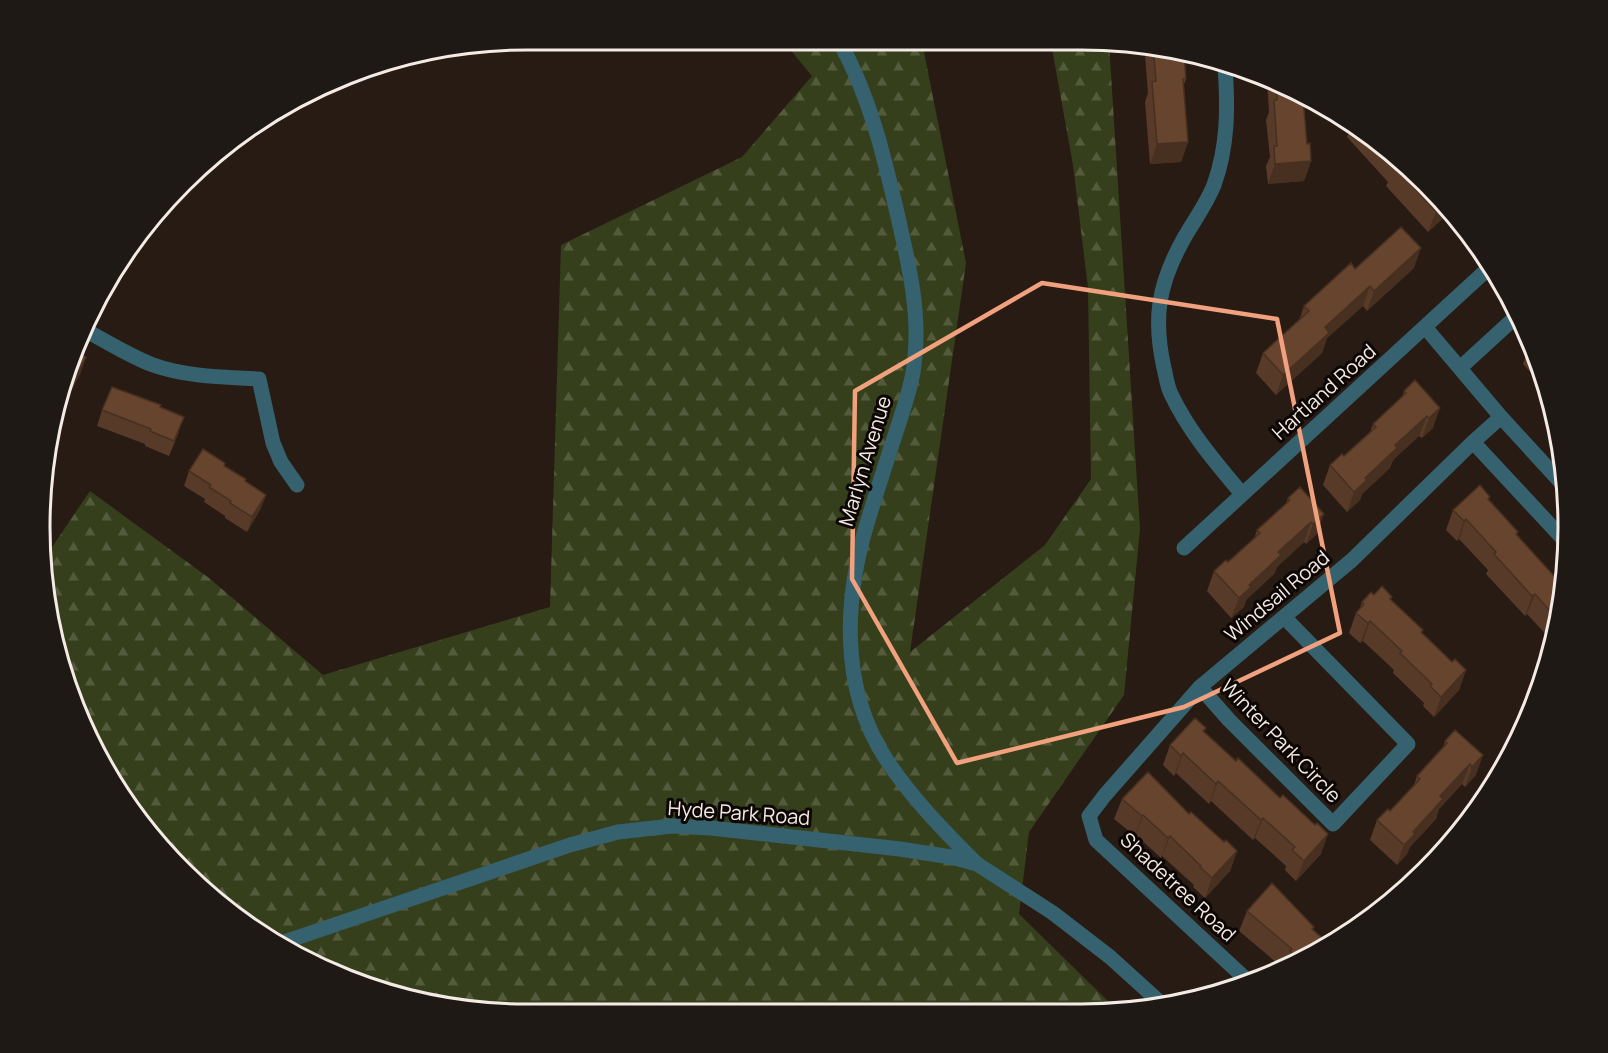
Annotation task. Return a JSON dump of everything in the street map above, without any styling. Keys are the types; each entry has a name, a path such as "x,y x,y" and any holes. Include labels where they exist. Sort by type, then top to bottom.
{"street":[{"name":"Marlyn Avenue","path":"844,50 853,67 875,124 902,234 913,290 916,322 914,368 907,397 857,560 850,611 854,677 871,731 885,758 953,840 977,864"},
{"path":"1225,72 1227,111 1220,164 1206,203 1170,268 1161,296 1157,324 1159,345 1170,392 1202,447 1242,494"},
{"name":"Hartland Road","path":"1184,548 1485,272"},
{"path":"1460,368 1511,321"},
{"path":"1425,327 1501,417 1555,476"},
{"path":"91,333 153,365 188,373 259,379 273,443 282,462 297,484"},
{"name":"Windsail Road","path":"1089,816 1200,687 1352,560 1501,417"},
{"path":"1473,442 1558,533"},
{"name":"Winter Park Circle","path":"1200,687 1229,720 1333,824 1408,744 1284,616"},
{"name":"Shadetree Road","path":"1089,816 1096,840 1242,975"},
{"name":"Hyde Park Road","path":"290,941 570,845 618,832 672,826 711,828 931,853 977,864 1053,913 1110,957 1155,997"}],"highlighted area":[{"path":"1042,283 1277,319 1340,633 1184,707 957,763 852,579 855,391"}],"green space":[{"path":"791,50 924,50 966,263 910,652 1045,545 1091,479 1088,288 1073,165 1052,50 1110,51 1140,529 1124,695 1029,832 1019,914 1109,1002 526,1004 495,1002 433,994 403,987 344,967 288,940 236,905 189,864 148,817 113,765 86,709 66,650 54,589 51,549 90,491 209,578 323,675 550,607 561,245 742,157 812,76"}],"building":[{"path":"1154,56 1185,61 1186,79 1183,79 1188,142 1157,144 1152,82 1156,81"},
{"path":"1277,92 1304,105 1311,161 1275,164 1274,146 1277,146 1274,100 1277,100"},
{"path":"1395,167 1419,189 1438,210 1436,212"},
{"path":"1401,227 1421,248 1374,291 1370,286 1325,327 1329,333 1283,375 1263,353 1309,311 1304,306 1351,263 1355,269"},
{"path":"82,355 86,357 74,380 75,373"},
{"path":"1415,380 1440,408 1429,418 1427,416 1395,445 1397,448 1365,478 1367,480 1354,492 1330,465 1342,454 1344,456 1376,427 1373,424 1406,393 1404,391"},
{"path":"112,387 161,405 160,407 184,417 174,441 150,431 151,429 102,410"},
{"path":"203,449 266,495 252,517 189,471"},
{"path":"1480,485 1490,497 1488,499 1518,532 1516,534 1554,576 1555,574 1550,611 1535,594 1532,596 1466,519 1464,521 1453,510"},
{"path":"1300,487 1324,514 1313,524 1311,522 1278,552 1281,555 1249,585 1251,587 1239,598 1214,571 1226,560 1228,562 1260,533 1257,530 1290,500 1288,498"},
{"path":"1382,586 1392,597 1390,599 1423,630 1421,632 1452,662 1455,659 1466,670 1441,697 1430,686 1432,684 1400,653 1402,651 1370,621 1368,623 1356,613 1371,592 1374,595"},
{"path":"1195,718 1206,728 1203,731 1236,761 1238,758 1280,798 1283,795 1328,834 1304,861 1292,850 1295,847 1263,818 1261,820 1218,781 1216,784 1183,753 1181,756 1170,745"},
{"path":"1455,730 1483,755 1472,767 1470,764 1440,796 1443,799 1404,845 1377,820 1388,809 1390,811 1420,779 1417,776 1447,743 1445,741"},
{"path":"1148,772 1189,814 1191,812 1237,851 1212,878 1170,836 1168,838 1122,799"},
{"path":"1272,883 1323,938 1293,954 1290,951 1292,949 1247,911"}]}
